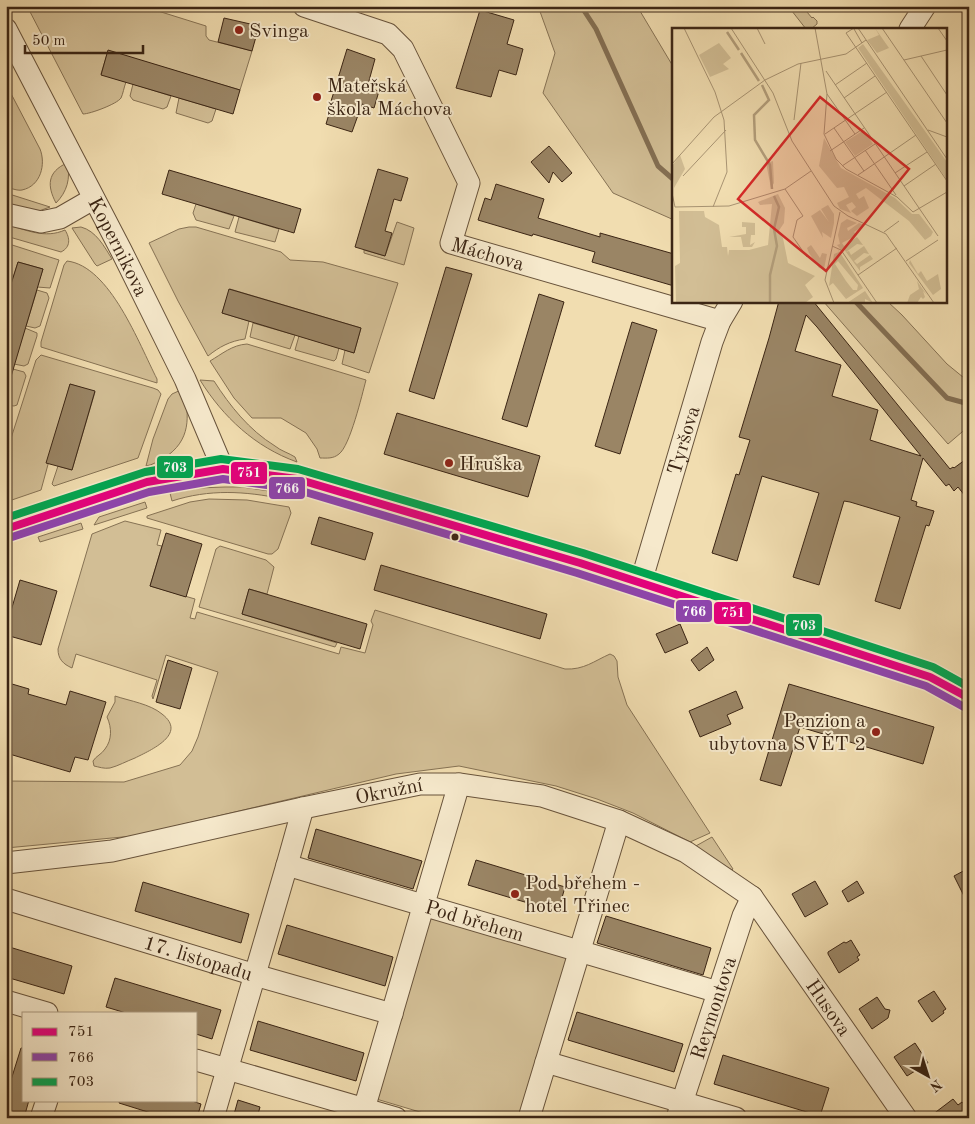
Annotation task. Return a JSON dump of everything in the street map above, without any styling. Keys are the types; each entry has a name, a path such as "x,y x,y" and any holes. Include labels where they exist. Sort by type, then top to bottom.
{"street":[{"name":"Máchova","path":"304,6 388,34 404,48 469,183 451,243 720,321"},
{"path":"911,28 925,6"},
{"name":"Kopernikova","path":"6,29 121,250 185,379 223,469"},
{"path":"6,214 41,222 60,218 94,199"},
{"name":"Tyršova","path":"641,582 720,321 731,302"},
{"path":"6,529 147,482 223,469 297,479 641,582 930,677 969,698"},
{"name":"Okružní","path":"6,863 112,851 420,784 459,784 542,796 619,821 686,852 752,897"},
{"path":"364,1108 459,784"},
{"path":"213,1118 303,808"},
{"path":"529,1118 619,821"},
{"name":"Pod břehem","path":"287,865 718,992"},
{"name":"Reymontova","path":"680,1110 743,916 752,897"},
{"name":"Husova","path":"752,897 906,1118"},
{"name":"17. listopadu","path":"6,898 255,975 392,1014"},
{"path":"6,1001 44,1012"},
{"path":"198,1061 396,1118"},
{"path":"546,1062 680,1110 736,1118"},
{"path":"41,1118 46,1102"}],"shaded area":[{"path":"27,6 142,6 206,26 206,36 209,40 252,51 240,90 108,51 101,74 126,82 122,96 109,106 83,114"},
{"path":"538,6 637,6 672,65 672,219 613,193 543,93 555,53"},
{"path":"788,6 802,6 817,21 817,24 812,28 805,28"},
{"path":"6,84 42,155 42,168 38,179 34,184 22,190 6,187"},
{"path":"133,84 171,96 167,107 163,109 133,100 130,96"},
{"path":"179,98 216,109 212,121 208,123 176,113"},
{"path":"67,163 69,174 67,184 63,194 56,203 50,185 52,175"},
{"path":"6,193 50,207 36,212 6,205"},
{"path":"196,204 234,216 229,229 196,220 193,213"},
{"path":"239,217 279,229 275,242 235,232"},
{"path":"397,222 414,228 404,265 364,253 364,250 385,256"},
{"path":"6,224 43,234 58,233 65,230 69,239 67,248 61,252 6,236"},
{"path":"81,227 95,235 112,259 97,266 95,264 72,228"},
{"path":"196,227 281,252 290,260 323,262 398,283 369,373 342,364 345,350 354,353 361,328 230,289 222,313 249,321 245,339 225,345 208,356 149,243 179,229"},
{"path":"6,243 59,260 50,288 37,287 43,269 18,262 6,300"},
{"path":"67,261 82,266 97,277 110,291 132,328 157,379 157,383 41,347 64,265"},
{"path":"37,290 47,293 49,298 40,326 35,328 26,326"},
{"path":"824,302 888,302 947,364 969,382 969,426 948,444"},
{"path":"253,323 295,335 290,349 250,337"},
{"path":"25,328 37,333 37,336 28,364 24,366 14,364"},
{"path":"299,336 339,348 336,359 334,361 295,350"},
{"path":"247,344 366,380 351,431 343,449 337,456 320,458 317,449 306,433 281,418 252,418 234,398 210,361 232,348"},
{"path":"41,355 153,388 161,394 138,458 54,486 52,484 58,466 72,470 95,392 70,384 41,490 6,502 6,454 36,360"},
{"path":"13,369 24,372 26,376 17,405 14,406 6,405 6,386 8,387"},
{"path":"200,380 214,381 248,425 277,448 295,457 297,462 267,448 241,429 219,406"},
{"path":"183,389 187,409 184,436 173,451 158,462 146,466 153,439 168,399 172,394"},
{"path":"242,487 289,494 283,499 227,492 200,494 172,501 170,493 198,488"},
{"path":"209,499 247,500 289,507 291,513 278,549 272,554 268,554 147,518 147,516 190,502"},
{"path":"145,502 147,508 94,525 99,517"},
{"path":"125,521 161,530 157,545 162,546 150,586 195,599 190,618 195,619 197,612 339,654 341,647 365,653 375,610 565,669 583,667 610,654 614,656 617,661 618,677 627,705 710,833 690,842 633,813 597,799 556,786 459,766 396,774 133,836 6,848 6,781 124,782 180,765 192,751 198,737 218,672 166,655 153,699 152,696 157,680 76,654 72,668 64,663 59,656 58,649 92,534"},
{"path":"81,523 83,529 40,542 38,537"},
{"path":"220,546 266,560 274,567 267,594 249,589 242,614 337,643 335,647 199,607 216,549"},
{"path":"115,696 146,705 157,711 169,721 171,728 169,735 150,751 119,765 102,768 94,766 93,761 104,751 109,742 110,725 107,717 115,702"},
{"path":"712,837 733,869 732,870 694,847"},
{"path":"432,915 570,956 523,1118 440,1118 373,1098 426,922"}],"building":[{"path":"480,10 514,20 507,44 523,49 516,75 499,70 491,97 456,88"},
{"path":"224,18 259,26 252,51 218,42"},
{"path":"347,49 375,59 367,88 379,91 374,108 362,104 352,132 326,124 330,111 328,111"},
{"path":"108,50 240,90 233,114 101,75"},
{"path":"549,146 572,173 562,182 553,172 549,183 531,162"},
{"path":"378,169 408,178 401,201 394,199 385,231 392,233 385,256 355,247"},
{"path":"169,170 301,209 294,233 162,194"},
{"path":"496,184 544,199 538,218 600,237 600,233 672,253 672,285 592,262 595,252 478,220 485,198 491,200"},
{"path":"18,262 43,269 10,380 6,380 6,300"},
{"path":"446,267 472,274 434,399 409,391"},
{"path":"229,289 361,328 354,353 222,313"},
{"path":"539,294 564,302 527,427 502,419"},
{"path":"779,302 814,302 950,469 969,457 969,501 958,487 954,491 949,484 946,486 923,458 911,500 917,502 916,506 934,511 929,526 926,525 900,609 875,601 900,517 850,502 844,501 819,585 793,577 819,493 762,476 737,561 712,553 736,474 739,475 750,440 739,437","holes":["806,315 921,456 870,440 878,410 832,396 841,365 795,351"]},
{"path":"632,322 657,330 620,454 595,446"},
{"path":"70,384 95,391 72,470 46,463"},
{"path":"397,413 540,456 528,497 384,454"},
{"path":"319,517 373,533 365,560 311,544"},
{"path":"166,533 202,544 186,597 150,586"},
{"path":"381,565 547,614 540,639 374,590"},
{"path":"20,580 57,591 41,645 6,635 6,628"},
{"path":"249,589 367,624 360,649 242,614"},
{"path":"680,624 688,643 665,653 656,634"},
{"path":"707,647 714,660 699,671 691,660"},
{"path":"168,660 192,668 180,709 156,702"},
{"path":"12,684 29,689 28,694 66,705 70,691 106,702 88,760 75,757 70,772 6,753 6,690 10,691"},
{"path":"789,684 934,727 923,764 800,727 781,786 760,780"},
{"path":"736,691 743,708 727,715 731,724 700,737 689,711"},
{"path":"316,829 422,861 413,889 308,858"},
{"path":"476,860 565,887 558,912 468,885"},
{"path":"969,868 969,906 954,876"},
{"path":"815,881 828,904 805,917 792,894"},
{"path":"857,881 864,893 848,902 842,891"},
{"path":"143,882 249,914 241,943 135,911"},
{"path":"606,916 711,948 703,975 597,943"},
{"path":"287,925 393,957 385,986 278,954"},
{"path":"851,940 860,955 857,957 859,960 839,973 828,952"},
{"path":"6,946 72,966 64,994 6,977"},
{"path":"115,978 221,1010 212,1039 198,1035 198,1012 123,1012 106,1007"},
{"path":"934,991 946,1009 943,1011 944,1013 932,1022 918,1001"},
{"path":"877,997 885,1009 890,1010 888,1018 872,1029 859,1009"},
{"path":"577,1012 683,1044 674,1072 568,1040"},
{"path":"258,1021 364,1053 356,1081 250,1050"},
{"path":"915,1043 928,1063 907,1076 894,1057"},
{"path":"22,1048 22,1102 28,1102 24,1118 6,1118 6,1096"},
{"path":"723,1055 829,1088 820,1116 714,1084"},
{"path":"953,1099 958,1105 962,1102 969,1110 969,1118 928,1118"},
{"path":"238,1100 260,1107 257,1118 233,1118"},
{"path":"195,1102 201,1104 197,1118 167,1118 119,1103"}],"waterway":[{"path":"581,6 596,29 658,166 672,178"},
{"path":"856,302 947,398 969,404"}],"transit line":[{"name":"703","path":"6,518 145,472 221,459 298,469 583,553 933,667 969,687"},
{"name":"751","path":"6,529 147,482 223,469 297,479 580,563 930,677 969,698"},
{"name":"766","path":"9,538 149,492 223,479 295,489 577,573 926,686 964,707"}],"place":[{"name":"Svinga","path":"239,30"},
{"name":"Mateřská škola Máchova","path":"317,97"},
{"name":"Hruška","path":"449,463"},
{"name":"Penzion a ubytovna SVĚT 2","path":"876,732"},
{"name":"Pod břehem - hotel Třinec","path":"515,894"}]}
